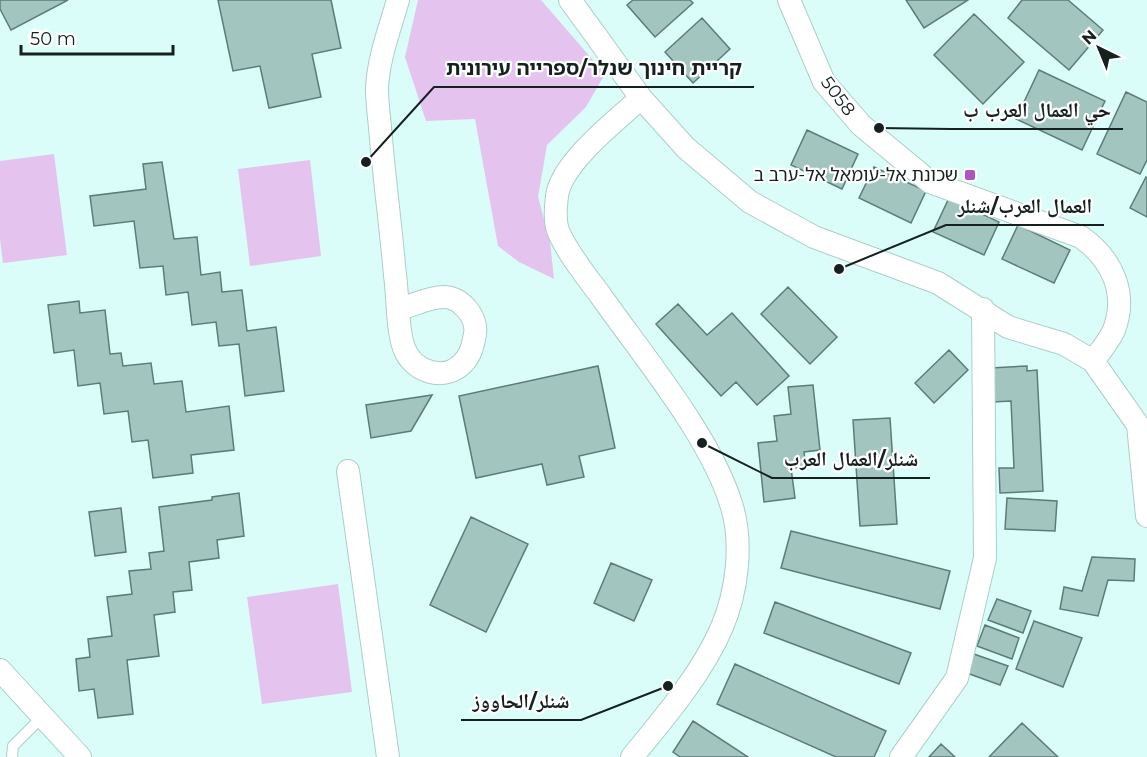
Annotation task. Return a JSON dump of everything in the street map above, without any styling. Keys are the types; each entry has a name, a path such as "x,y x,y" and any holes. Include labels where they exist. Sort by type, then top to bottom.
{"street":[{"path":"398,0 377,88 399,309"},
{"path":"570,0 642,98 686,148 750,202 814,237 938,283 983,309 1008,327 1064,344 1093,362 1138,425 1147,516"},
{"name":"5058","path":"789,0 824,82 861,125 930,182 1081,237 1095,247 1114,273 1120,302 1113,332 1093,362"},
{"path":"632,757 693,677 722,627 735,583 737,541 732,508 718,470 691,426 578,264 557,228 557,194 568,169 642,98"},
{"path":"901,757 957,678 986,558 983,309"},
{"path":"348,471 388,757"},
{"path":"0,670 44,715 80,757"}],"lane":[{"path":"12,757 14,746 44,715"}],"shaded area":[{"path":"418,0 541,0 605,74 586,107 547,145 538,197 550,241 554,279 519,262 498,246 475,119 426,121 405,57"},
{"path":"54,154 67,255 3,263 0,239 0,161"},
{"path":"310,160 321,256 250,266 238,169"},
{"path":"338,584 352,692 262,704 247,597"}],"building":[{"path":"0,0 68,0 11,30 0,9"},
{"path":"218,0 331,0 341,48 312,54 321,97 269,108 260,66 233,71"},
{"path":"633,0 690,0 693,3 655,37 627,5"},
{"path":"906,0 968,0 924,28"},
{"path":"1022,0 1068,0 1103,30 1069,70 1008,18"},
{"path":"974,14 1024,62 983,104 934,55"},
{"path":"702,18 730,49 693,83 665,52"},
{"path":"1039,70 1105,101 1082,150 1016,119"},
{"path":"1126,92 1147,102 1147,160 1140,174 1097,154"},
{"path":"807,130 858,154 842,189 791,165"},
{"path":"162,162 174,239 197,237 201,275 220,272 222,292 242,290 247,331 276,327 284,391 245,396 239,344 219,346 216,322 192,325 188,292 166,295 163,266 140,268 134,221 94,226 90,196 146,189 143,164"},
{"path":"874,167 926,191 911,223 859,198"},
{"path":"1147,178 1147,217 1130,208"},
{"path":"949,198 999,222 984,255 933,232"},
{"path":"1018,225 1070,250 1054,283 1002,259"},
{"path":"788,287 837,337 810,364 761,314"},
{"path":"79,301 80,313 105,310 110,354 121,353 123,366 151,363 154,384 182,381 186,412 229,406 234,450 191,455 193,473 153,478 148,440 132,442 128,411 104,414 100,383 78,386 74,350 54,353 48,305"},
{"path":"678,304 707,335 732,313 789,376 757,405 736,382 721,396 656,324"},
{"path":"949,350 968,370 934,403 915,383"},
{"path":"598,366 615,448 579,456 584,477 547,485 542,464 476,478 459,396"},
{"path":"1027,366 1027,371 1037,370 1043,491 1000,493 999,468 1014,468 1011,401 993,402 991,368"},
{"path":"813,385 820,450 804,452 806,467 791,468 795,498 764,502 758,443 777,441 774,416 791,414 788,387"},
{"path":"432,395 411,431 371,438 366,405"},
{"path":"890,418 897,524 860,526 853,420"},
{"path":"239,493 244,536 217,540 219,558 189,562 192,590 173,592 175,612 154,615 159,656 127,660 133,714 98,718 94,689 79,691 76,659 90,657 88,639 112,636 107,597 132,594 129,571 151,569 149,553 164,551 159,507 212,500 212,497"},
{"path":"1007,498 1057,501 1055,531 1005,529"},
{"path":"121,508 126,552 95,556 89,512"},
{"path":"471,517 528,544 486,632 430,605"},
{"path":"791,531 950,571 940,609 781,568"},
{"path":"1092,557 1135,559 1134,581 1108,580 1098,616 1060,609 1064,587 1082,591"},
{"path":"611,563 652,580 634,621 594,603"},
{"path":"997,599 1031,611 1023,633 988,620"},
{"path":"775,602 911,653 899,684 764,633"},
{"path":"1034,621 1082,638 1063,687 1016,669"},
{"path":"985,625 1019,638 1012,659 977,646"},
{"path":"971,653 1008,666 1000,685 964,672"},
{"path":"735,664 886,731 874,757 836,757 717,704"},
{"path":"693,721 748,757 680,757 673,752"},
{"path":"1022,723 1058,757 989,757"},
{"path":"941,744 955,757 929,757"}],"place":[{"name":"حي العمال العرب ب","path":"879,128"},
{"name":"קריית חינוך שנלר/ספרייה עירונית","path":"366,162"},
{"name":"שכונת אל-עומאל אל-ערב ב","path":"970,175"},
{"name":"العمال العرب/شنلر","path":"839,269"},
{"name":"شنلر/العمال العرب","path":"702,443"},
{"name":"شنلر/الحاووز","path":"668,686"}]}
